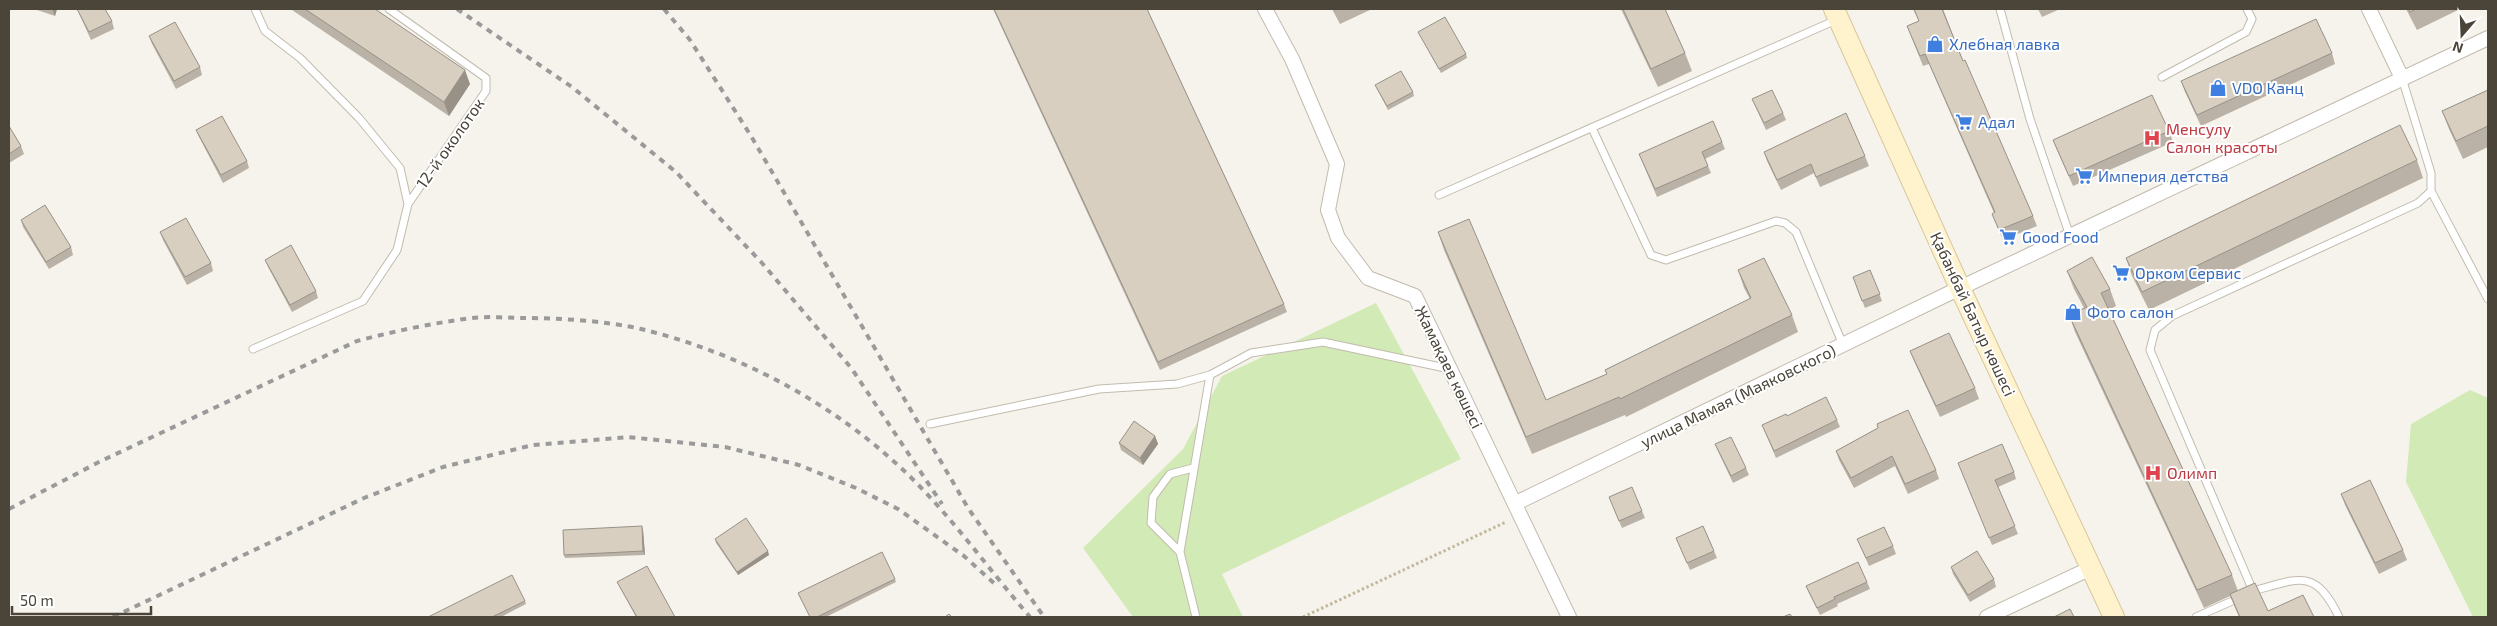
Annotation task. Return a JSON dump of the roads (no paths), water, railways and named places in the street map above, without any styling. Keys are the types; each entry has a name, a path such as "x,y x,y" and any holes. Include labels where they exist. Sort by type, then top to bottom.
{"main road":[{"name":"Қабанбай Батыр көшесі","path":"1837,14 1960,288 2114,617"}],"street":[{"name":"Жамақаев көшесі","path":"1265,9 1292,59 1337,164 1328,210 1338,238 1368,278 1415,296 1569,617"},
{"path":"2369,9 2402,78"},
{"name":"улица Мамая (Маяковского)","path":"1518,509 1960,288 2488,38"},
{"path":"1987,617 2091,568"}],"lane":[{"name":"12-й околоток","path":"256,9 265,30 300,58 359,118 400,168 408,204"},
{"name":"12-й околоток","path":"253,349 363,301 397,250 408,204 486,91 486,78 389,9"},
{"path":"2000,9 2030,119 2070,236"},
{"path":"2162,77 2246,32 2252,19 2247,9"},
{"path":"1438,195 1592,128 1837,14"},
{"path":"2402,78 2431,173 2432,191 2488,299"},
{"path":"1592,128 1651,255 1666,260 1776,220 1785,223 1796,232 1843,345"},
{"path":"2253,591 2250,580 2242,567 2150,350 2155,330 2172,316 2418,203 2432,191"},
{"path":"930,424 1099,389 1177,384 1210,375 1251,353 1323,342 1450,369"},
{"path":"1196,617 1180,552 1210,375"},
{"path":"1180,552 1151,523 1153,497 1170,474 1193,468"},
{"path":"2196,617 2253,591 2277,584 2307,580 2317,584 2330,599 2339,617"}],"railway":[{"path":"457,9 572,87 676,172 762,263 852,369 942,504"},
{"path":"664,9 690,40 751,136 968,508 1044,617"},
{"path":"9,509 101,461 357,341 443,322 478,317 598,322 628,326 675,338 741,363 773,378 834,415 890,458 928,495 1030,617"},
{"path":"113,617 364,498 443,467 533,445 628,437 725,447 799,465 856,488 898,509 964,556 997,586"}],"place":[{"name":"Хлебная лавка","path":"1935,44"},
{"name":"VDO Канц","path":"2218,88"},
{"name":"Адал","path":"1964,122"},
{"name":"Менсулу Салон красоты","path":"2152,138"},
{"name":"Империя детства","path":"2084,176"},
{"name":"Good Food","path":"2008,237"},
{"name":"Орком Сервис","path":"2121,273"},
{"name":"Фото салон","path":"2073,312"},
{"name":"Олимп","path":"2153,473"}]}
